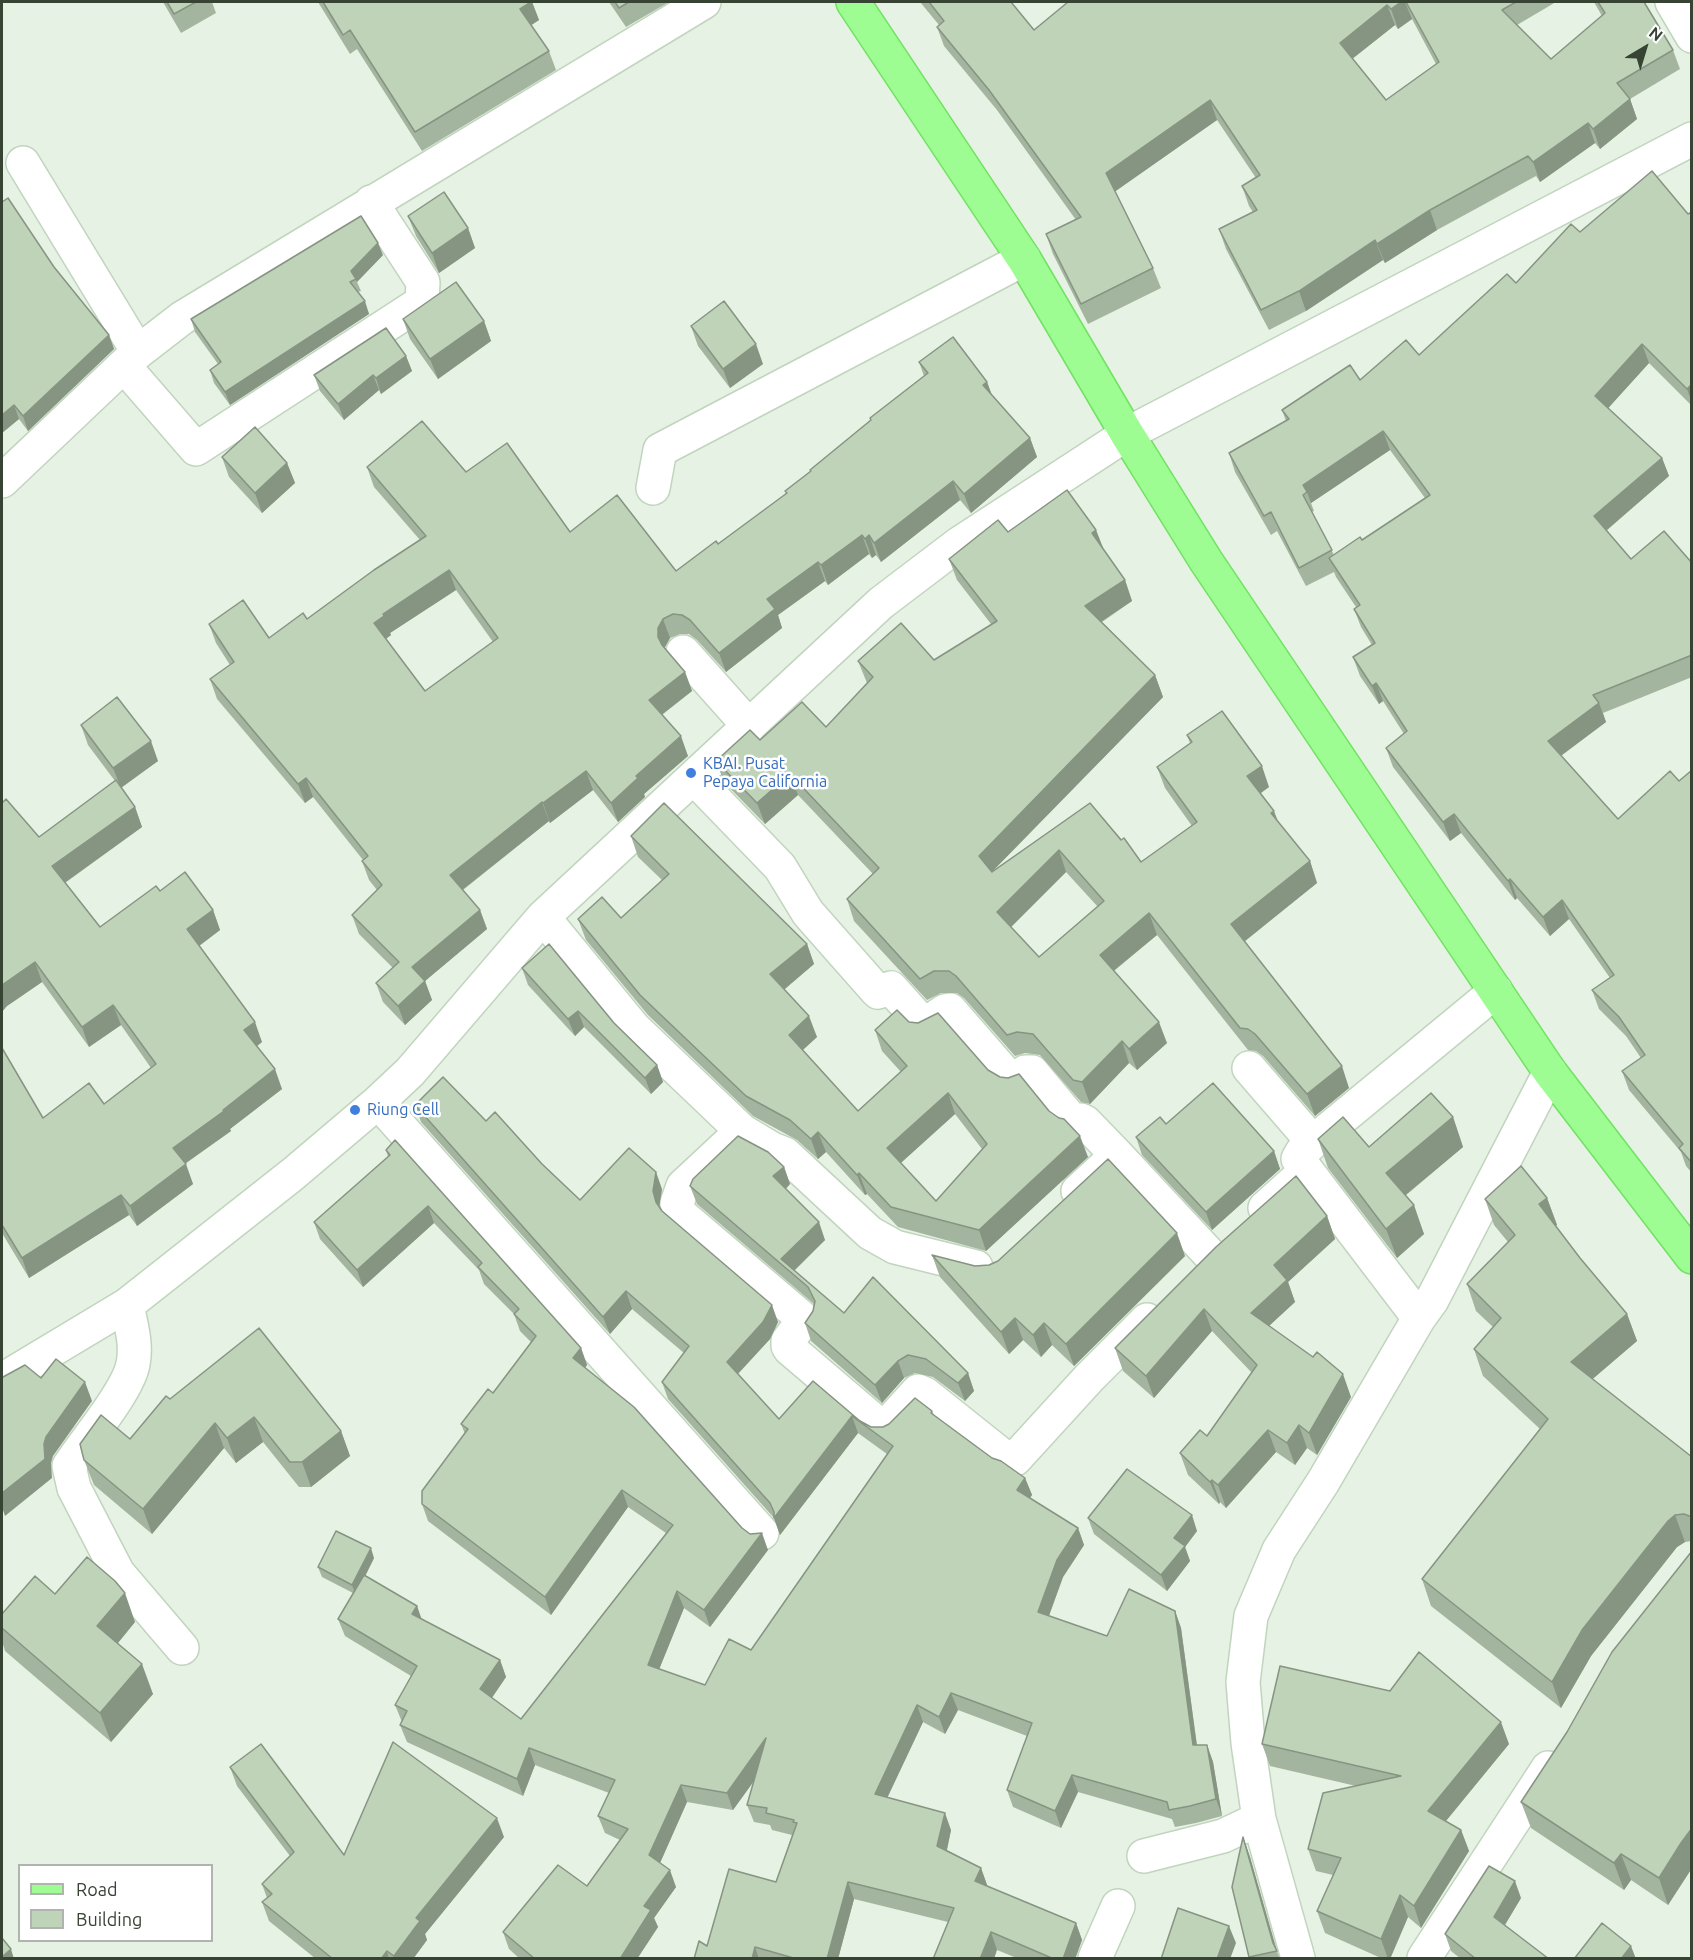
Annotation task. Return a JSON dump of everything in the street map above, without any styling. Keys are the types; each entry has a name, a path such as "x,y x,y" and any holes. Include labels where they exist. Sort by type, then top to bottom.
{"main road":[{"path":"854,2 1024,259 1127,434 1206,561 1550,1072 1692,1257"}],"street":[{"path":"2,481 131,359 182,318 704,2"},
{"path":"1672,2 1692,36"},
{"path":"2,1380 127,1305 293,1174 378,1102 410,1072 543,916 881,603 960,543 1127,434 1692,139"},
{"path":"23,163 131,359 196,449 422,302 423,282 371,202"},
{"path":"653,488 660,450 1024,259"},
{"path":"683,652 749,726"},
{"path":"694,777 780,867 808,913 878,992 891,988 924,1025 950,1010 1009,1078 1014,1080 1025,1072 1032,1072 1070,1118 1073,1121 1085,1122 1211,1256"},
{"path":"543,916 634,1028 742,1131 785,1154 870,1233 895,1247 987,1270 994,1269 1008,1257"},
{"path":"742,1131 682,1186 677,1203 680,1214 801,1317 802,1323 788,1341 790,1349 878,1424 883,1426 888,1424 918,1391 925,1394 1010,1460 1015,1459 1089,1378 1241,1229 1309,1156 1496,991"},
{"path":"1248,1068 1419,1318"},
{"path":"1298,1959 1259,1819 1248,1743 1243,1682 1251,1616 1279,1550 1323,1482 1419,1318 1432,1300 1550,1072"},
{"path":"378,1102 762,1533"},
{"path":"1056,1212 1117,1155"},
{"path":"127,1305 135,1341 133,1365 126,1384 69,1466 74,1488 118,1573 182,1648"},
{"path":"1424,1959 1566,1739"},
{"path":"1144,1856 1223,1836 1259,1819"},
{"path":"1095,1959 1118,1906"}],"building":[{"path":"167,2 196,2 174,14"},
{"path":"323,2 531,2 520,9 549,51 415,132 350,30 343,35"},
{"path":"615,2 629,2 619,8"},
{"path":"929,2 1011,2 1034,30 1068,2 1401,2 1391,9 1387,5 1340,43 1386,100 1439,62 1406,2 1516,2 1502,10 1551,59 1605,13 1598,2 1644,2 1673,50 1617,83 1630,99 1593,129 1588,123 1533,162 1528,156 1430,210 1377,244 1375,240 1299,291 1261,310 1219,229 1257,210 1242,186 1260,175 1210,100 1106,173 1153,268 1081,304 1046,234 1081,217 989,90 937,27 944,21"},
{"path":"1652,171 1688,214 1692,212 1692,384 1687,389 1642,344 1595,396 1662,458 1594,516 1631,559 1664,531 1692,563 1692,655 1593,695 1599,703 1548,741 1618,819 1670,771 1679,781 1692,770 1692,1163 1679,1148 1683,1144 1622,1071 1645,1055 1619,1017 1592,990 1614,975 1562,900 1543,917 1510,879 1508,881 1454,814 1443,822 1386,748 1407,731 1376,683 1372,686 1353,657 1375,643 1354,609 1360,605 1329,558 1360,537 1362,540 1430,495 1383,431 1303,485 1307,492 1303,495 1332,550 1299,568 1271,512 1264,516 1229,453 1289,419 1282,410 1350,365 1360,380 1406,340 1419,355 1507,274 1516,283 1571,224 1580,232"},
{"path":"444,192 468,228 432,253 408,216"},
{"path":"8,198 54,267 109,335 23,416 14,405 2,415 2,202"},
{"path":"361,216 378,243 351,271 356,279 350,282 365,301 225,392 210,370 221,362 191,319"},
{"path":"456,282 484,321 430,359 403,319"},
{"path":"724,301 756,344 723,369 691,326"},
{"path":"386,328 406,356 376,378 373,375 338,404 314,375"},
{"path":"953,337 987,382 983,385 1030,438 964,494 953,481 874,543 869,535 865,539 862,535 821,565 818,562 767,599 775,609 719,653 690,620 682,615 673,614 663,619 658,628 658,637 685,672 649,700 681,736 636,776 638,778 611,803 586,771 542,802 450,875 480,910 412,967 425,981 398,1006 376,983 399,962 352,915 382,885 362,861 368,856 306,778 298,784 210,679 234,662 209,624 243,600 269,638 303,613 307,619 374,570 426,536 367,467 422,421 466,472 507,443 570,532 617,495 676,571 716,541 718,544 787,493 785,491 871,420 870,418 928,373 919,362","holes":["449,570 498,638 425,691 374,623 384,616 383,614"]},
{"path":"255,427 287,463 255,493 222,457"},
{"path":"1067,490 1096,530 1092,533 1125,580 1085,606 1155,675 979,856 992,872 1090,803 1121,840 1124,838 1141,862 1197,822 1157,767 1192,742 1187,735 1222,711 1262,766 1247,776 1274,811 1271,813 1310,861 1231,924 1342,1066 1307,1094 1255,1034 1248,1029 1240,1028 1149,913 1100,955 1159,1022 1129,1049 1122,1041 1082,1082 1073,1080 1033,1034 1017,1032 1007,1035 956,976 949,971 934,971 920,979 847,899 879,868 790,774 757,803 716,761 750,730 760,740 802,702 826,727 873,677 858,661 901,623 934,660 997,621 949,559 998,520 1008,532","holes":["1059,850 1104,901 1039,957 997,912"]},
{"path":"117,697 151,741 113,768 81,725"},
{"path":"116,780 135,807 52,866 100,927 156,886 160,891 185,872 213,910 187,929 255,1022 244,1030 275,1069 224,1111 173,1148 186,1164 130,1206 121,1195 22,1258 2,1225 2,1048 43,1118 89,1083 104,1104 156,1064 113,1005 82,1027 35,962 2,985 2,803 6,799 39,837"},
{"path":"664,803 807,944 770,974 809,1016 789,1035 858,1111 907,1066 875,1030 897,1010 909,1022 918,1023 938,1013 988,1070 1000,1077 1008,1078 1019,1074 1049,1111 1064,1119 1080,1136 979,1230 891,1207 859,1173 857,1175 818,1132 811,1139 790,1120 746,1096 640,995 578,919 602,897 621,918 669,874 631,836","holes":["948,1093 987,1144 936,1201 887,1148"]},
{"path":"549,944 614,1023 657,1065 645,1078 578,1011 568,1019 522,968"},
{"path":"443,1077 486,1121 495,1112 542,1164 580,1200 629,1148 656,1172 653,1191 662,1211 772,1305 763,1322 727,1362 779,1419 813,1381 860,1421 871,1427 883,1427 889,1424 915,1398 932,1411 931,1413 992,1458 1001,1461 1025,1478 1017,1490 1078,1528 1057,1560 1038,1612 1107,1636 1129,1589 1175,1611 1193,1745 1207,1745 1216,1799 1169,1810 1167,1802 1072,1775 1055,1811 1007,1790 1032,1723 951,1693 939,1717 917,1705 875,1794 945,1813 937,1846 981,1868 975,1881 1076,1923 1063,1959 1054,1959 991,1932 980,1959 933,1959 954,1908 848,1882 827,1959 797,1959 755,1947 752,1959 694,1959 699,1941 707,1946 729,1869 776,1882 797,1823 793,1822 794,1820 766,1813 767,1808 747,1805 766,1738 727,1793 681,1785 649,1855 670,1870 644,1906 651,1910 620,1959 535,1959 503,1932 558,1865 587,1886 628,1829 598,1816 615,1780 529,1748 517,1779 400,1725 407,1711 395,1705 417,1666 338,1619 364,1575 417,1606 412,1614 500,1660 480,1689 521,1719 673,1525 622,1490 545,1597 422,1504 422,1491 468,1429 461,1424 488,1389 493,1393 536,1336 514,1314 519,1309 478,1267 482,1263 428,1206 357,1270 314,1222 390,1155 386,1150 395,1140 581,1348 573,1358 634,1407 742,1528 750,1534 762,1533 704,1610 677,1591 648,1665 705,1685 729,1639 751,1650 893,1446 852,1416 774,1518 770,1503 662,1382 689,1346 626,1291 603,1317 415,1105"},
{"path":"1213,1083 1274,1151 1206,1212 1136,1137 1160,1117 1166,1124"},
{"path":"1431,1093 1453,1117 1386,1173 1414,1205 1386,1229 1318,1139 1343,1117 1369,1147"},
{"path":"738,1136 768,1152 784,1167 773,1176 819,1222 781,1259 844,1313 873,1277 968,1373 958,1383 926,1359 908,1355 898,1361 875,1385 805,1323 813,1311 815,1301 808,1287 690,1186 693,1179"},
{"path":"1108,1159 1177,1233 1066,1344 1044,1323 1033,1335 1015,1318 1001,1332 932,1255 975,1266 989,1265 998,1261"},
{"path":"1521,1166 1547,1198 1539,1204 1627,1314 1571,1362 1692,1457 1692,1517 1684,1514 1675,1515 1668,1521 1582,1630 1552,1682 1422,1579 1548,1419 1474,1349 1501,1318 1467,1284 1515,1235 1485,1199"},
{"path":"1296,1176 1327,1216 1274,1265 1287,1280 1251,1313 1313,1357 1317,1352 1343,1374 1309,1433 1299,1425 1287,1443 1268,1430 1218,1485 1212,1480 1210,1482 1180,1453 1200,1430 1207,1436 1257,1365 1204,1309 1146,1376 1115,1348 1216,1247"},
{"path":"259,1328 341,1431 302,1462 290,1462 254,1417 227,1438 215,1423 143,1509 84,1460 80,1444 101,1415 130,1439 166,1396 170,1399"},
{"path":"56,1359 85,1382 46,1437 45,1459 2,1493 2,1379 25,1365 41,1378"},
{"path":"1127,1469 1192,1515 1174,1538 1185,1546 1161,1575 1088,1518"},
{"path":"336,1531 371,1548 352,1585 318,1567"},
{"path":"1692,1551 1692,1828 1659,1878 1621,1854 1614,1863 1521,1802 1567,1732 1612,1652"},
{"path":"87,1557 115,1581 125,1593 97,1626 142,1664 100,1713 2,1628 2,1614 35,1576 55,1594"},
{"path":"1419,1652 1501,1722 1428,1811 1461,1830 1414,1906 1400,1895 1381,1939 1317,1911 1341,1858 1308,1849 1323,1793 1401,1776 1262,1744 1280,1666 1390,1691"},
{"path":"393,1742 497,1818 416,1918 420,1921 394,1956 387,1951 381,1959 333,1959 262,1902 272,1894 262,1884 294,1852 230,1767 261,1744 344,1855"},
{"path":"1243,1837 1277,1951 1249,1957 1232,1887"},
{"path":"1489,1866 1515,1881 1494,1917 1549,1959 1476,1959 1445,1934"},
{"path":"1178,1908 1229,1926 1217,1959 1161,1959"},
{"path":"1602,1923 1631,1946 1621,1959 1574,1959"},
{"path":"2,1938 11,1949 2,1957"}],"place":[{"name":"KBAI. Pusat Pepaya California","path":"691,773"},
{"name":"Riung Cell","path":"355,1110"}]}
